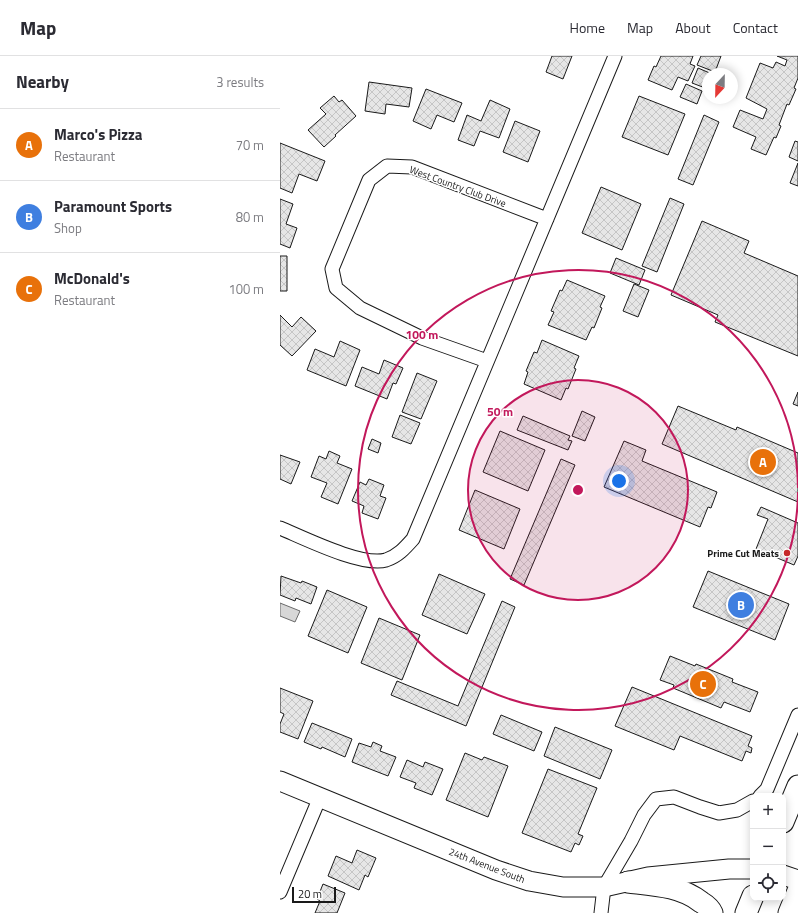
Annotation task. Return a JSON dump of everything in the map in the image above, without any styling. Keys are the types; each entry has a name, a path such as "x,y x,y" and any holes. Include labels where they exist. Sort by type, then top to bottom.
{"main road":[{"path":"786,815 798,786"},
{"path":"628,882 668,887 692,895 710,908 712,913"},
{"path":"789,913 798,891"},
{"path":"746,913 751,901"}],"street":[{"path":"280,528 350,556 369,561 386,560 401,553 413,539 615,56"},
{"name":"West Country Club Drive","path":"487,361 422,338 360,308 336,288 332,269 369,180 388,166 412,167 547,219"},
{"path":"763,793 767,789 798,715"},
{"name":"24th Avenue South","path":"280,781 496,870 529,881 563,887 604,887 648,877 729,868 750,869"},
{"path":"280,892 320,797"},
{"path":"601,913 604,887 631,842 644,815 656,799 674,797 700,807 719,812 737,810 750,803"},
{"path":"786,876 798,880"}],"shaded area":[{"path":"280,603 300,611 295,622 280,616"}],"building":[{"path":"552,56 572,56 563,79 546,72"},
{"path":"661,56 693,56 690,64 695,66 688,81 678,77 672,90 648,80 654,66 656,67"},
{"path":"701,56 721,56 716,68 705,68 697,65"},
{"path":"777,56 798,56 798,78 794,88 796,89 789,105 787,104 779,125 781,126 766,155 751,149 756,137 733,127 740,110 763,119 767,109 746,98 760,63 773,68 776,62 785,66 787,60"},
{"path":"698,68 702,70 702,87 692,83"},
{"path":"369,82 412,88 409,107 386,104 385,114 365,111"},
{"path":"686,84 702,91 697,104 680,97"},
{"path":"426,89 462,103 454,122 437,115 431,129 413,121"},
{"path":"334,96 339,102 342,100 356,116 324,147 308,130 326,114 320,108"},
{"path":"639,96 685,114 668,155 622,137"},
{"path":"490,100 510,109 499,138 480,131 474,146 458,140 467,115 481,121"},
{"path":"704,115 719,122 693,185 678,179"},
{"path":"515,121 540,131 528,162 503,152"},
{"path":"795,141 798,142 798,161 789,157"},
{"path":"280,143 325,161 317,181 299,174 292,193 280,188"},
{"path":"798,163 798,186 790,183"},
{"path":"601,187 641,204 622,250 582,233"},
{"path":"670,198 684,204 657,272 642,266"},
{"path":"280,199 293,204 286,224 297,228 290,248 280,244"},
{"path":"702,221 749,241 744,253 798,276 798,356 715,322 718,315 671,295"},
{"path":"280,256 287,256 287,291 280,291"},
{"path":"616,258 645,270 639,285 610,273"},
{"path":"567,280 605,296 594,328 592,327 586,340 548,325 554,312 551,311 560,290 562,291"},
{"path":"634,284 649,290 638,317 623,311"},
{"path":"280,315 292,327 301,317 316,331 292,356 280,345"},
{"path":"542,340 579,356 574,368 576,369 568,389 566,388 561,400 524,384 528,372 526,371 534,352 537,353"},
{"path":"340,341 360,350 346,386 307,370 315,349 334,357"},
{"path":"384,360 403,368 396,384 393,383 387,399 355,386 362,367 379,374"},
{"path":"417,373 437,381 421,419 402,412"},
{"path":"798,392 798,406 793,404"},
{"path":"678,406 736,430 737,427 798,453 798,502 662,444"},
{"path":"582,411 595,417 585,441 572,436"},
{"path":"400,415 420,423 411,444 392,437"},
{"path":"523,416 570,436 568,440 572,441 568,450 517,430"},
{"path":"500,431 545,450 528,491 483,472"},
{"path":"372,439 381,443 378,453 368,449"},
{"path":"624,441 646,450 642,461 717,492 711,508 708,507 700,527 604,487"},
{"path":"329,451 340,456 337,463 352,469 338,504 321,497 327,483 311,477 319,456 326,459"},
{"path":"280,455 300,462 291,484 280,479"},
{"path":"561,459 575,465 524,585 510,579"},
{"path":"369,479 384,485 380,496 386,498 378,519 362,513 364,506 352,501 360,482 366,485"},
{"path":"475,490 520,509 504,549 459,530"},
{"path":"761,507 798,523 798,556 794,565 756,549 768,519 757,515"},
{"path":"708,571 789,604 775,640 693,607"},
{"path":"439,574 485,594 467,634 422,615"},
{"path":"281,576 301,583 302,581 317,587 311,604 296,598 295,601 280,595"},
{"path":"327,590 367,607 348,653 308,636"},
{"path":"502,601 515,607 466,726 391,695 397,681 458,706"},
{"path":"379,618 420,635 402,680 361,663"},
{"path":"670,656 695,666 696,664 733,679 732,682 758,692 750,712 724,702 721,708 673,688 674,685 660,680"},
{"path":"632,687 752,736 748,746 752,748 751,753 746,751 742,761 680,736 674,750 615,726"},
{"path":"280,688 313,701 298,739 280,732 280,724 284,714 280,712"},
{"path":"501,715 542,732 534,751 493,734"},
{"path":"312,723 352,739 345,757 322,747 321,749 304,742"},
{"path":"555,727 612,750 600,779 544,756"},
{"path":"373,742 382,746 380,751 396,757 388,776 352,762 359,743 371,747"},
{"path":"465,753 482,760 484,757 508,766 488,817 446,800"},
{"path":"407,760 423,767 425,762 443,769 432,795 414,788 416,783 400,777"},
{"path":"548,769 597,788 578,834 583,836 579,845 575,843 571,852 522,833"},
{"path":"357,850 376,858 368,877 365,875 359,890 328,876 336,856 352,863"},
{"path":"323,884 345,893 337,913 315,913 320,901 317,899"}],"place":[{"name":"Marco's Pizza","path":"763,462"},
{"name":"Prime Cut Meats","path":"787,553"},
{"name":"Paramount Sports","path":"741,605"},
{"name":"McDonald's","path":"703,684"}]}
